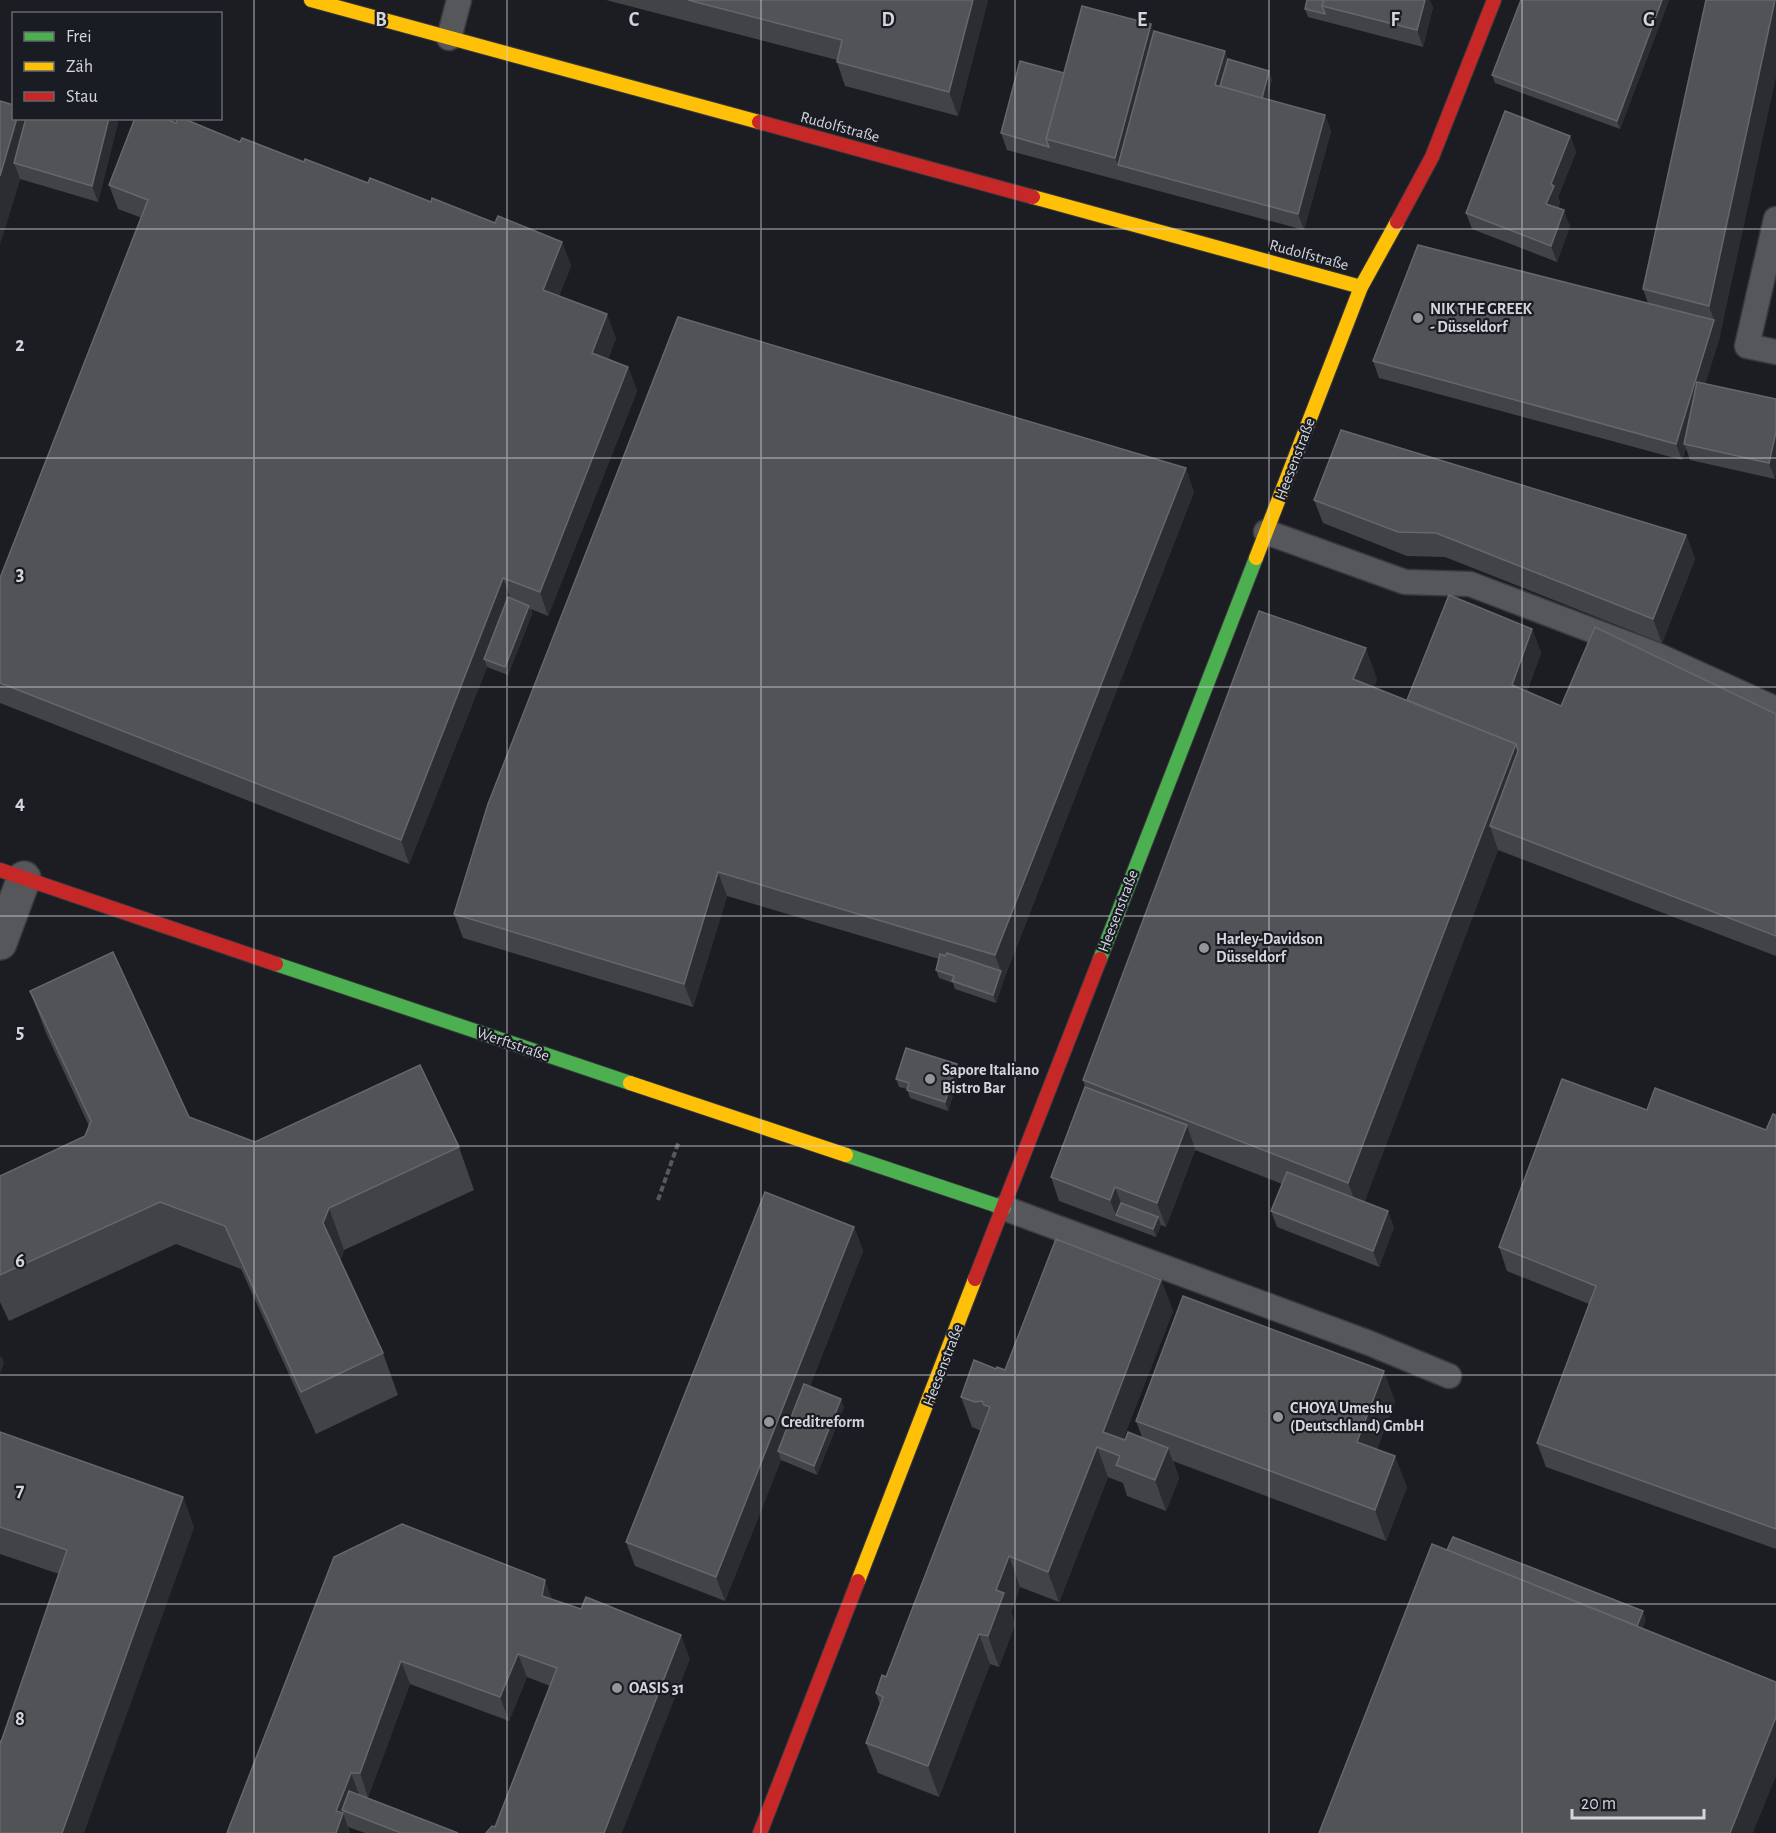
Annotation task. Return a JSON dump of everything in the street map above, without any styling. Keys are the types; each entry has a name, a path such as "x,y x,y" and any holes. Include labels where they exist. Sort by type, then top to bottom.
{"street":[{"name":"Rudolfstraße","path":"310,0 1361,287"},
{"name":"Heesenstraße","path":"762,1832 1361,287 1432,157 1494,0"},
{"name":"Werftstraße","path":"0,943 12,874 1004,1208"}],"lane":[{"path":"449,38 459,0"},
{"path":"1776,219 1747,346 1776,352"},
{"path":"1266,532 1405,582 1470,584 1657,655 1776,709"},
{"path":"1004,1208 1369,1343 1449,1376"}],"path":[{"path":"658,1200 692,1104"}],"building":[{"path":"688,0 973,0 949,92 837,62 842,40"},
{"path":"1307,0 1324,0 1322,6 1325,14 1305,9"},
{"path":"1324,0 1425,0 1417,30 1322,6"},
{"path":"1521,0 1662,0 1617,121 1492,75"},
{"path":"1706,0 1775,0 1709,306 1643,289"},
{"path":"1082,6 1151,24 1115,158 1046,139"},
{"path":"1154,31 1225,51 1215,85 1325,115 1298,214 1118,165"},
{"path":"1228,59 1269,71 1262,98 1220,86"},
{"path":"1020,61 1064,73 1046,139 1049,147 1001,133"},
{"path":"0,101 12,104 12,120 16,120 0,176"},
{"path":"1505,111 1570,136 1551,184 1554,186 1546,204 1564,210 1551,246 1466,213"},
{"path":"25,120 108,120 92,186 14,163"},
{"path":"134,120 169,120 176,123 177,120 187,120 240,142 242,138 368,183 370,178 431,202 432,198 495,223 498,216 562,242 543,290 607,314 592,353 628,367 540,592 503,578 401,840 0,683 0,578 148,200 109,185"},
{"path":"1418,245 1714,320 1676,444 1373,361"},
{"path":"678,317 1186,468 995,955 718,872 684,984 454,914 488,804"},
{"path":"1697,382 1776,399 1776,432 1769,463 1684,444"},
{"path":"1341,430 1686,535 1653,619 1436,533 1398,532 1314,500"},
{"path":"1449,595 1532,629 1512,685 1561,706 1595,627 1776,714 1776,936 1490,826 1518,751 1516,744 1407,700"},
{"path":"508,597 529,606 505,667 484,659"},
{"path":"1259,611 1366,648 1353,679 1516,744 1348,1183 1083,1080"},
{"path":"113,952 189,1117 255,1142 420,1065 459,1147 329,1208 323,1223 383,1353 301,1392 225,1226 160,1202 0,1275 0,1176 85,1136 91,1121 30,991"},
{"path":"947,953 1001,971 993,995 952,981 954,976 936,970 940,954 945,956"},
{"name":"Sapore Italiano Bistro Bar","path":"906,1048 957,1064 945,1102 907,1090 909,1083 896,1079"},
{"path":"1562,1079 1647,1110 1655,1088 1766,1130 1773,1114 1776,1115 1776,1529 1537,1443 1596,1286 1499,1247"},
{"path":"1085,1087 1187,1125 1157,1203 1115,1187 1110,1200 1051,1177"},
{"path":"1287,1172 1388,1211 1373,1251 1271,1211"},
{"path":"765,1192 854,1227 716,1577 626,1542"},
{"path":"1121,1203 1158,1217 1153,1229 1116,1215"},
{"path":"1056,1239 1161,1280 1103,1432 1125,1440 1128,1432 1168,1448 1155,1480 1116,1465 1120,1456 1097,1447 1048,1572 1009,1556 996,1590 1004,1593 988,1636 979,1634 928,1766 866,1743 883,1697 876,1693 882,1675 886,1677 990,1407 984,1405 982,1401 975,1402 961,1397 974,1360 996,1369 997,1367 1005,1370"},
{"path":"1183,1296 1384,1371 1357,1442 1395,1456 1375,1510 1136,1421"},
{"path":"804,1384 841,1399 814,1466 778,1451"},
{"path":"0,1432 183,1497 62,1833 0,1833 0,1741 67,1550 0,1527"},
{"name":"OASIS 31","path":"402,1524 545,1580 542,1596 581,1609 586,1597 681,1635 604,1833 486,1833 492,1826 495,1827 557,1668 518,1654 500,1697 401,1661 360,1773 351,1773 336,1811 343,1813 336,1833 227,1833 334,1557"},
{"path":"1453,1537 1643,1611 1637,1626 1447,1550"},
{"path":"1432,1544 1776,1682 1776,1717 1730,1833 1319,1833"},
{"path":"349,1791 458,1833 401,1833 342,1810"}],"traffic: fast":[{"path":"1100,959 1256,558"},
{"path":"276,964 630,1083"},
{"path":"846,1155 1004,1208"}],"traffic: slow":[{"path":"311,0 759,122"},
{"path":"1033,197 1361,287"},
{"path":"1256,558 1361,287 1397,222"},
{"path":"630,1083 846,1155"},
{"path":"858,1581 975,1279"}],"traffic: jam":[{"path":"1397,222 1432,157 1494,0"},
{"path":"759,122 1033,197"},
{"path":"0,870 276,964"},
{"path":"975,1279 1100,959"},
{"path":"760,1833 858,1581"}],"place":[{"name":"NIK THE GREEK - Düsseldorf","path":"1418,318"},
{"name":"Harley-Davidson Düsseldorf","path":"1204,948"},
{"name":"Sapore Italiano Bistro Bar","path":"930,1079"},
{"name":"CHOYA Umeshu (Deutschland) GmbH","path":"1278,1417"},
{"name":"Creditreform","path":"769,1422"},
{"name":"OASIS 31","path":"617,1688"}]}
